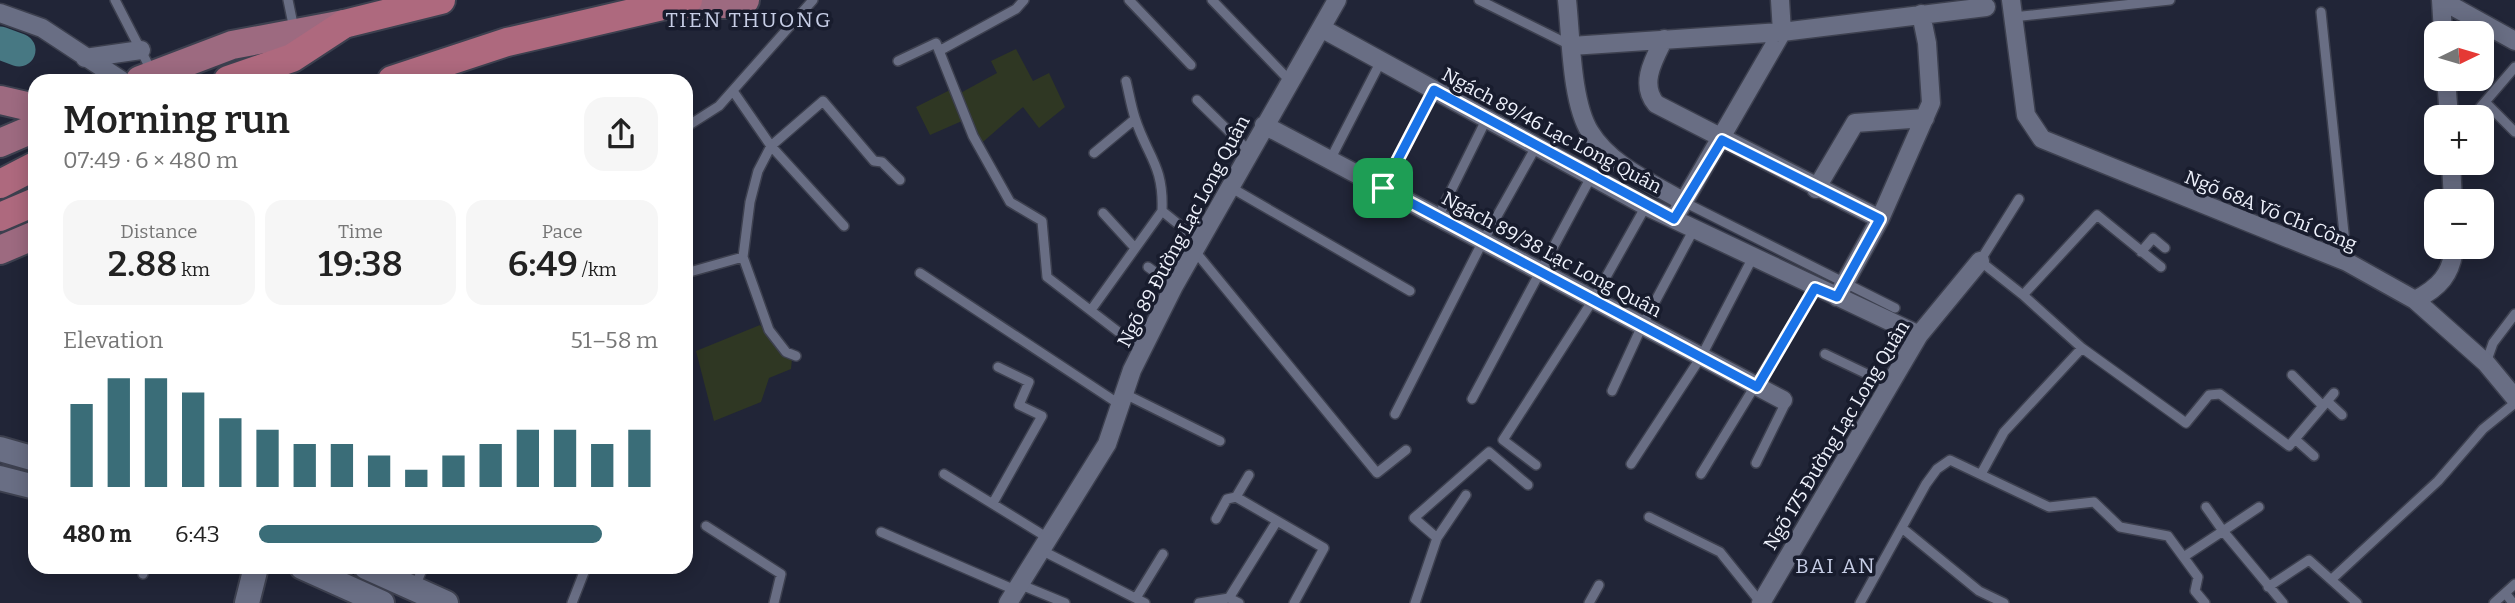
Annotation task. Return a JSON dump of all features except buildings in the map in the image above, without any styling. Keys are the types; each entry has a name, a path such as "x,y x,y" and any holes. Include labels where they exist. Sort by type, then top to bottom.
{"highway":[{"path":"245,74 292,58 344,24 382,7 441,0"},
{"path":"411,74 507,41 684,2"},
{"path":"0,184 28,170"},
{"path":"0,216 28,205"}],"main road":[{"path":"684,2 726,4 746,0"},
{"path":"144,68 295,31 344,24"},
{"path":"0,100 28,106"},
{"path":"0,143 28,131"},
{"path":"0,250 28,238"},
{"path":"0,449 28,457"},
{"path":"0,478 28,485"},
{"path":"247,603 254,574"},
{"path":"318,574 382,603"},
{"path":"400,574 419,578 446,603"}],"street":[{"name":"Ngõ 89 Đường Lạc Long Quân","path":"1014,592 1107,444 1142,349 1174,286 1337,0"},
{"path":"1567,0 1579,99 1589,132 1619,163 1684,202"},
{"path":"1674,219 1782,32 1780,0"},
{"path":"1886,0 1888,19"},
{"path":"2441,0 2442,21"},
{"path":"2441,0 2515,41"},
{"path":"1572,46 1782,32 1986,7"},
{"name":"Ngõ 68A Võ Chí Công","path":"2012,9 2026,115 2042,139 2347,262 2416,300 2486,363 2515,400"},
{"path":"0,13 42,28 111,74"},
{"path":"1841,290 1880,219 1931,103 1927,43 1921,14"},
{"name":"Ngách 89/46 Lạc Long Quân","path":"1321,28 1646,206 1815,288 1841,290 1919,335"},
{"path":"1664,39 1650,68 1648,86 1651,98 1656,104 1816,189 1880,219"},
{"path":"85,58 144,68"},
{"path":"1816,189 1855,123 1925,118"},
{"name":"Ngách 89/38 Lạc Long Quân","path":"1264,125 1783,400"},
{"path":"2416,300 2440,284 2448,273 2451,259"},
{"name":"Ngõ 175 Đường Lạc Long Quân","path":"1761,603 1919,335 1980,261"}],"lane":[{"path":"115,0 144,68"},
{"path":"288,0 295,31"},
{"path":"939,51 1016,9 1024,0"},
{"path":"1129,0 1191,65"},
{"path":"1212,0 1290,81"},
{"path":"1479,0 1572,46"},
{"path":"2012,9 2170,0"},
{"path":"693,123 719,106 733,92 812,1"},
{"path":"2321,12 2347,262"},
{"path":"898,61 936,43 973,136 1010,202 1042,221 1047,277 1142,349"},
{"path":"1330,160 1381,61"},
{"path":"2515,67 2486,103 2515,132"},
{"path":"1091,310 1162,211 1163,192 1156,160 1135,120 1126,81"},
{"path":"1383,188 1434,90"},
{"path":"733,92 771,146 844,226"},
{"path":"1197,100 1250,152"},
{"path":"796,356 786,352 769,330 743,257 750,202 758,171 771,146 823,102 874,161 882,162 900,180"},
{"path":"1438,217 1487,118"},
{"path":"1094,153 1135,120"},
{"path":"1395,414 1483,241 1537,145"},
{"path":"1472,399 1592,175"},
{"path":"1230,187 1410,291"},
{"path":"2019,199 1980,261 2082,348 2186,423 2209,395 2220,394 2314,456"},
{"path":"1684,202 1841,290 1895,308"},
{"path":"1536,465 1503,440 1593,300 1646,206"},
{"path":"1162,211 1196,244 1377,474 1406,450"},
{"path":"1103,213 1135,248"},
{"path":"2023,295 2097,215 2161,268"},
{"path":"1612,391 1642,326 1694,229"},
{"path":"2141,252 2154,238 2165,248"},
{"path":"693,271 743,257"},
{"path":"1631,464 1701,357 1752,259"},
{"path":"1148,267 1174,286"},
{"path":"920,273 1122,399 1220,441"},
{"path":"1701,474 1757,387 1815,288"},
{"path":"2486,363 2493,343 2515,314"},
{"path":"1980,474 2004,432 2082,348"},
{"path":"1825,354 1888,384"},
{"path":"993,503 1042,416 1019,405 1029,382 998,367"},
{"path":"2292,375 2342,415"},
{"path":"2292,443 2334,393"},
{"path":"1756,463 1785,404 1783,400"},
{"path":"2332,579 2438,481 2483,429 2515,400"},
{"path":"1437,538 1413,518 1489,452 1528,485"},
{"path":"1860,603 1933,474 1944,464 1954,461 2049,507 2094,502 2120,527 2168,536 2198,577 2195,591 2205,603"},
{"path":"944,474 993,503 1044,544 1141,601 1163,554"},
{"path":"1236,497 1250,475"},
{"path":"1415,603 1437,538 1466,495"},
{"path":"1216,519 1227,499 1236,497 1324,548 1294,603"},
{"path":"2206,507 2283,603"},
{"path":"2185,556 2259,508"},
{"path":"1649,517 1720,551 1761,603"},
{"path":"1229,598 1277,521"},
{"path":"706,526 780,575 774,603"},
{"path":"1902,528 1979,591 2004,603"},
{"path":"881,532 1014,592 1065,603"},
{"path":"2268,587 2309,560 2357,603"},
{"path":"572,603 583,574"},
{"path":"2494,603 2515,584"},
{"path":"1588,603 1599,585"},
{"path":"2506,594 2513,603"},
{"path":"1199,603 1229,598 1239,603"}],"green space":[{"path":"1016,49 1033,81 1049,73 1065,107 1039,128 1023,107 976,148 962,121 930,135 916,107 950,90 955,96 997,73 991,61"},
{"path":"760,325 792,359 791,369 769,378 761,402 714,421 696,351"}],"waterway":[{"path":"0,43 19,50"}],"district":[{"name":"TIEN THUONG","path":"749,20"},
{"name":"BAI AN","path":"1836,566"}],"route":[{"path":"1434,90 1674,219 1722,140 1880,219 1837,297 1815,288 1757,387 1383,188 1434,90"}]}
